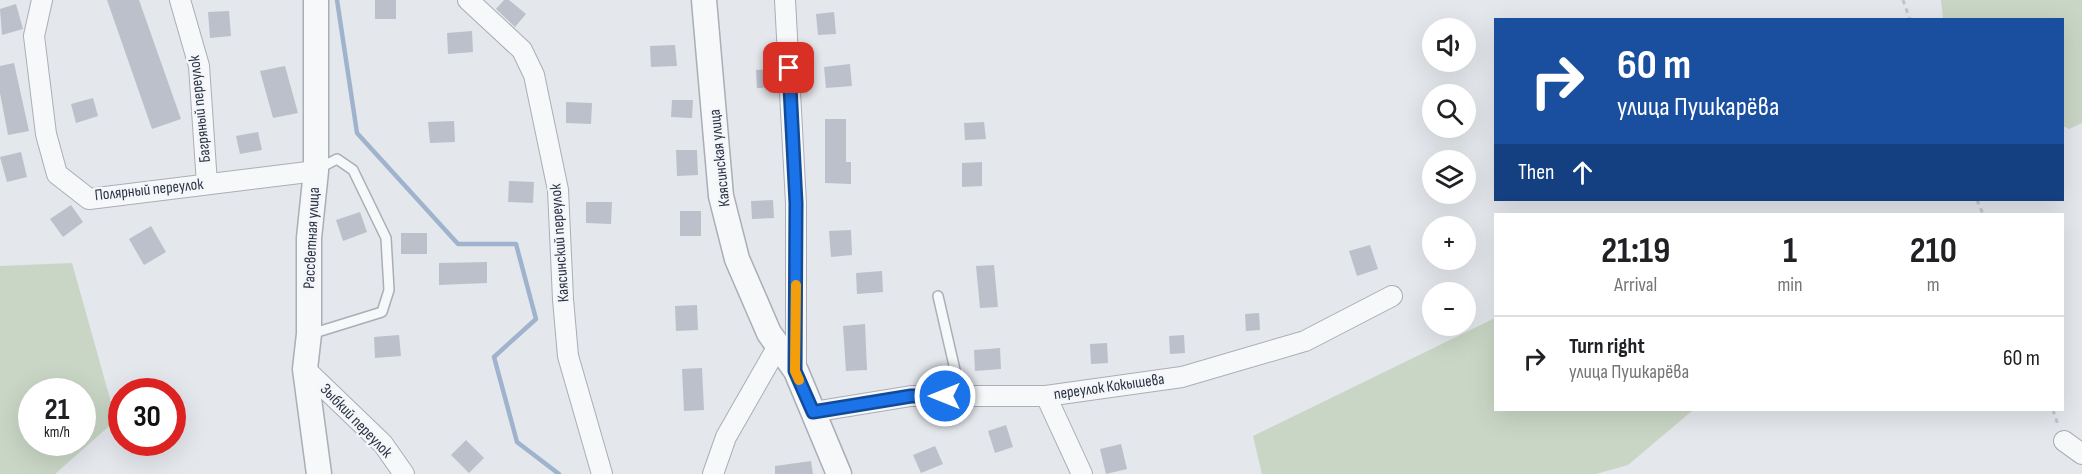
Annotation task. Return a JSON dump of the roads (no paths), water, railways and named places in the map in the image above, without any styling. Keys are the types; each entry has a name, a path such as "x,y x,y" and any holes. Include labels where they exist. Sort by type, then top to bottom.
{"street":[{"name":"Полярный переулок","path":"42,0 34,36 46,134 57,174 89,199 316,171"},
{"name":"Багряный переулок","path":"180,0 199,66 207,184"},
{"name":"Рассветная улица","path":"316,0 316,171 309,238 309,334 305,369 319,474"},
{"name":"Каясинский переулок","path":"468,0 522,50 534,75 558,190 568,356 602,474"},
{"name":"Каясинская улица","path":"704,0 721,196 737,259 769,333 795,371 839,474"},
{"path":"785,0 796,203 795,371"},
{"name":"переулок Кокышева","path":"813,412 911,396 1046,396 1193,373 1305,341 1392,296"},
{"path":"713,474 726,437 778,346"},
{"name":"Зыбкий переулок","path":"305,369 383,444 404,474"},
{"path":"1046,396 1082,474"},
{"path":"2064,441 2082,454"}],"lane":[{"path":"309,334 382,312 389,290 386,238 353,170 337,159 316,171"},
{"path":"938,296 961,396"}],"waterway":[{"path":"337,0 357,133 458,244 516,244 536,319 494,357 517,442 559,474"}]}
